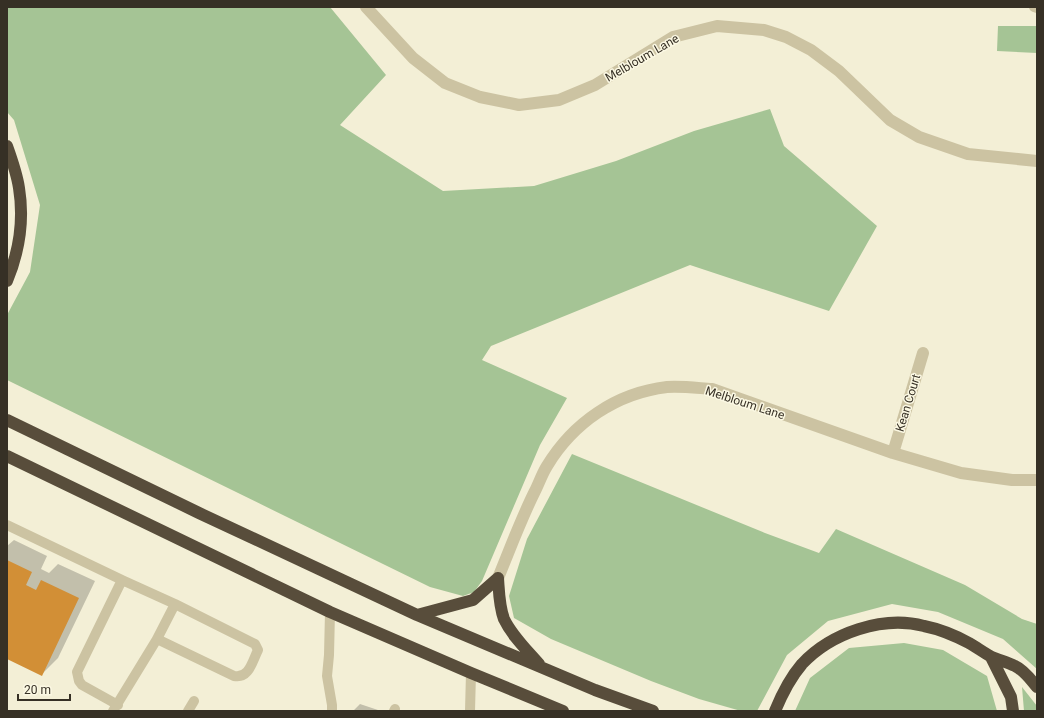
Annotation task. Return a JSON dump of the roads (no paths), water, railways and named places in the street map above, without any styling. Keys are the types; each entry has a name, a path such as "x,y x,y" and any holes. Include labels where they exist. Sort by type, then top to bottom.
{"highway":[{"path":"7,146 19,187 20,216 16,256 7,281"},
{"path":"7,420 199,513 417,615 595,690 653,711"},
{"path":"7,456 330,612 563,711"},
{"path":"417,615 473,600 498,578"},
{"path":"498,578 504,618 510,630 541,667"},
{"path":"775,711 785,688 802,664 820,648 842,636 865,627 893,623 924,625 968,642 991,657 1017,666 1037,687"},
{"path":"991,657 1011,698 1013,711"}],"street":[{"name":"Melbloum Lane","path":"366,7 413,58 445,83 480,97 519,104 559,100 595,85 630,62 673,37 717,26 764,30 786,37 811,50 839,71 890,120 919,138 968,154 1037,161"},
{"name":"Kean Court","path":"893,453 923,353"},
{"name":"Melbloum Lane","path":"498,578 528,506 546,468 559,448 586,420 606,407 647,390 676,387 712,389 893,453 961,473 1012,480 1037,480"}],"lane":[{"path":"7,525 175,604 255,644 258,650 248,672 243,676 234,676 157,639"},
{"path":"122,580 77,672 79,681 84,687 116,708 157,639 175,604"},
{"path":"330,612 327,676 332,711"},
{"path":"470,711 471,673"},
{"path":"188,711 194,701"}]}
